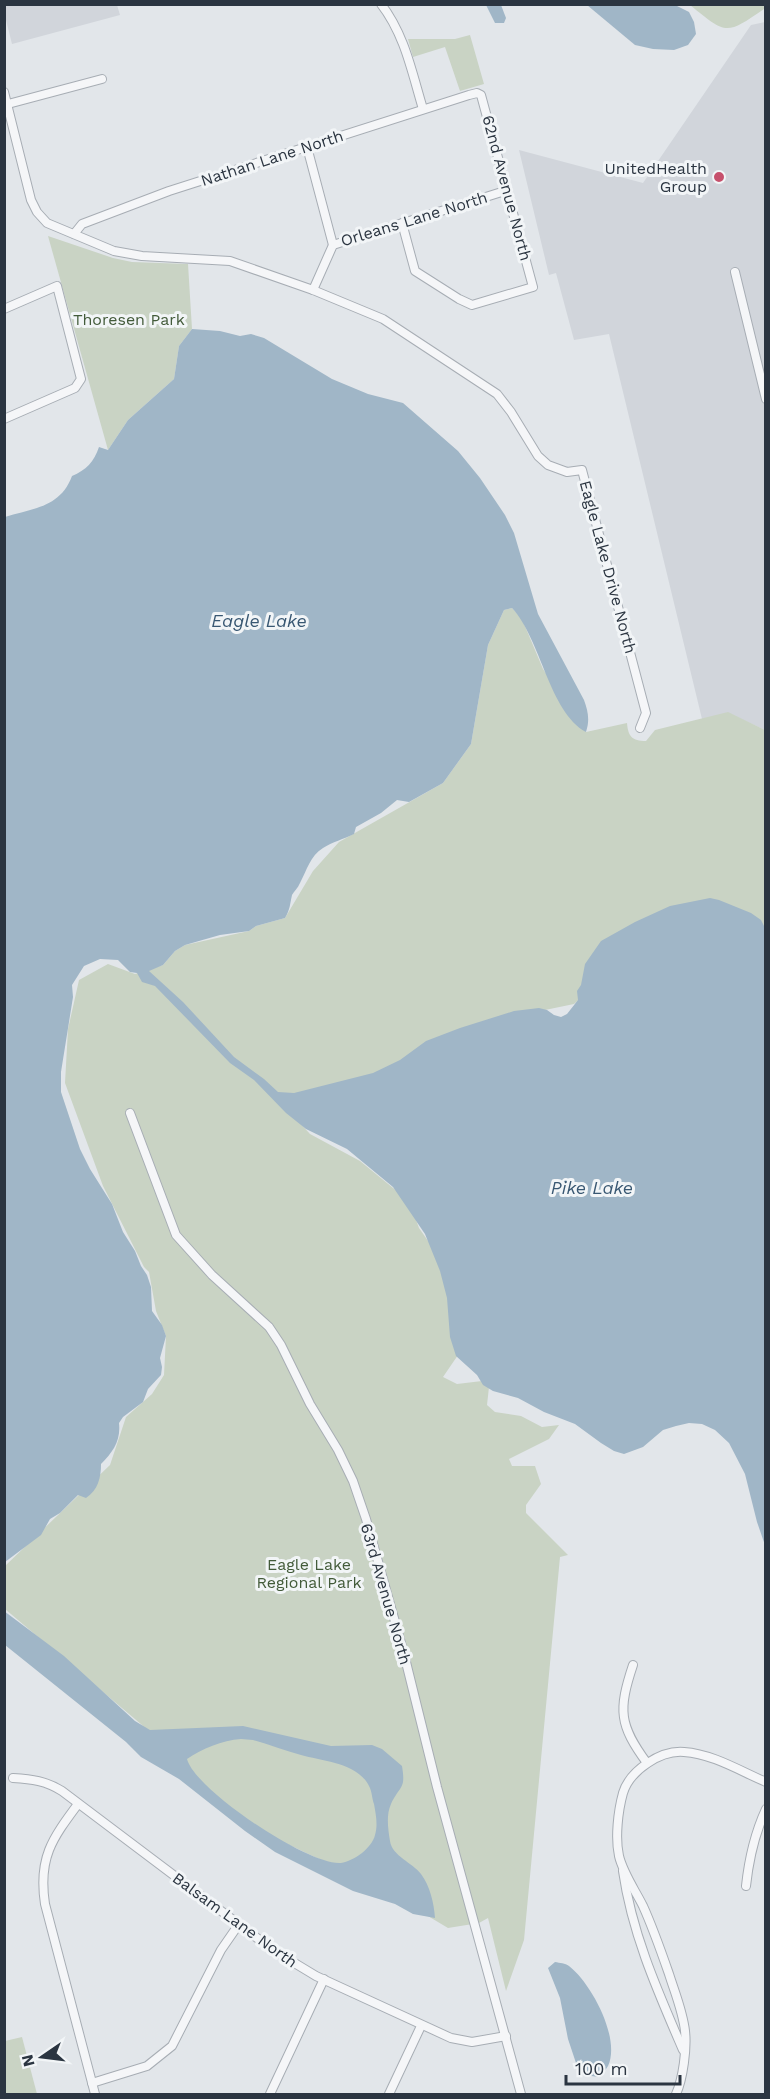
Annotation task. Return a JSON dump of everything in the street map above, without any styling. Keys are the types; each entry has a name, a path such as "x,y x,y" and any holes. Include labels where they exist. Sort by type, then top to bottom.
{"street":[{"path":"381,4 394,22 400,36 423,109"},
{"path":"4,92 8,104 102,79"},
{"name":"Nathan Lane North","path":"74,234 82,224 160,194 477,93"},
{"name":"62nd Avenue North","path":"402,223 415,271 459,299 472,305 533,287 483,99 477,93"},
{"name":"Eagle Lake Drive North","path":"8,104 31,200 37,212 47,223 124,254 230,261 313,290 382,319 497,394 505,402 538,456 548,465 567,472 582,470 646,713 640,728"},
{"path":"307,147 333,245"},
{"name":"Orleans Lane North","path":"313,290 333,245 508,190"},
{"path":"735,272 765,399"},
{"path":"4,309 57,286 81,379 75,388 4,419"},
{"name":"63rd Avenue North","path":"130,1113 176,1235 212,1275 269,1327 281,1345 310,1404 338,1450 352,1481 391,1606 440,1798 521,2094"},
{"path":"633,1665 626,1684 623,1716 628,1735 647,1764"},
{"path":"684,2051 641,1947 627,1902 623,1867 617,1842 624,1791 638,1771 647,1764 672,1753 709,1757 765,1782"},
{"name":"Balsam Lane North","path":"14,1778 40,1780 52,1784 280,1955 324,1979 421,2026 461,2042 483,2041 506,2036"},
{"path":"78,1804 52,1839 43,1868 42,1886 95,2094"},
{"path":"746,1886 753,1842 765,1809"},
{"path":"623,1867 645,1909 680,2005 686,2032 682,2073 676,2094"},
{"path":"92,2084 147,2066 172,2046 221,1950 238,1924"},
{"path":"270,2094 324,1979"},
{"path":"389,2094 421,2026"}],"shaded area":[{"path":"4,5 117,5 120,15 12,44"},
{"path":"765,22 765,730 728,713 702,719 609,334 574,340 556,273 549,275 519,150 643,183 751,25"}],"green space":[{"path":"765,4 764,9 751,18 741,24 726,28 711,22 690,5"},
{"path":"470,35 484,84 460,91 445,47 413,57 408,39 455,39"},
{"name":"Thoresen Park","path":"48,236 132,262 188,264 192,329 179,346 174,379 128,420 108,450"},
{"name":"Eagle Lake Regional Park","path":"512,608 522,619 543,669 586,732 627,723 632,737 646,741 655,730 728,712 765,730 765,938 583,996 574,1004 516,1016 299,1122 310,1134 360,1161 409,1201 419,1228 449,1271 469,1339 443,1377 457,1384 482,1381 489,1387 487,1405 495,1412 521,1416 542,1427 559,1425 549,1439 509,1459 512,1466 535,1466 541,1484 526,1505 526,1513 568,1555 560,1557 524,1940 506,1991 488,1918 479,1923 448,1928 386,1891 260,1831 172,1764 142,1725 5,1609 5,1566 110,1465 126,1417 152,1394 164,1375 166,1336 156,1311 149,1272 144,1267 103,1186 65,1083 68,1029 79,980 108,964 135,974 163,965 175,951 185,945 249,931 256,926 285,918 313,871 339,842 443,783 471,744 488,645 504,610"},
{"path":"22,2037 37,2094 5,2094 5,2041"}],"water":[{"path":"486,5 501,5 506,18 504,23 495,23"},
{"path":"587,5 675,5 689,12 696,34 688,45 674,50 635,45"},
{"name":"Eagle Lake","path":"192,329 220,331 240,336 251,334 264,338 332,379 368,394 403,403 458,451 480,478 505,515 514,533 538,614 584,700 588,723 586,732 573,722 563,709 522,621 512,608 504,610 488,645 471,744 443,783 409,802 397,800 381,813 356,827 354,834 319,851 292,895 285,918 256,926 249,931 220,935 185,945 175,951 163,965 149,971 183,1002 234,1057 278,1092 294,1093 373,1073 400,1060 426,1041 514,1011 539,1008 561,1017 567,1014 578,1000 577,991 581,985 585,964 601,941 670,906 710,898 751,913 761,920 766,930 765,1545 745,1474 729,1443 715,1430 702,1424 689,1423 676,1426 663,1430 643,1447 624,1454 614,1451 575,1424 483,1385 477,1375 456,1356 450,1337 447,1298 440,1271 425,1234 393,1187 347,1149 306,1129 286,1113 254,1080 230,1063 155,986 142,982 137,973 130,972 118,960 100,959 84,966 72,985 73,997 61,1072 61,1092 80,1149 112,1204 123,1232 147,1275 151,1287 152,1311 162,1325 166,1336 160,1358 161,1375 148,1389 143,1402 123,1417 119,1423 117,1441 101,1464 99,1479 93,1491 86,1498 78,1495 60,1513 50,1519 41,1535 5,1562 5,517 35,509 53,501 67,487 72,476 89,465 99,447 108,450 128,420 174,379 179,346"},
{"path":"4,1611 64,1656 135,1721 150,1730 243,1726 331,1746 372,1745 382,1749 402,1766 403,1774 403,1784 388,1813 390,1841 395,1851 417,1870 427,1884 435,1918 413,1914 395,1904 353,1891 275,1852 179,1779 141,1757 126,1742 5,1645","holes":["241,1739 253,1740 339,1764 357,1772 364,1778 371,1790 377,1824 370,1845 357,1857 341,1863 326,1861 305,1852 280,1840 231,1806 210,1789 187,1759 220,1743"]},
{"path":"555,1962 567,1965 578,1974 602,2012 611,2054 608,2066 599,2077 584,2075 576,2063 568,2039 560,1998 548,1968"}],"place":[{"name":"UnitedHealth Group","path":"719,177"}],"water label":[{"name":"Pike Lake","path":"592,1187"}]}
